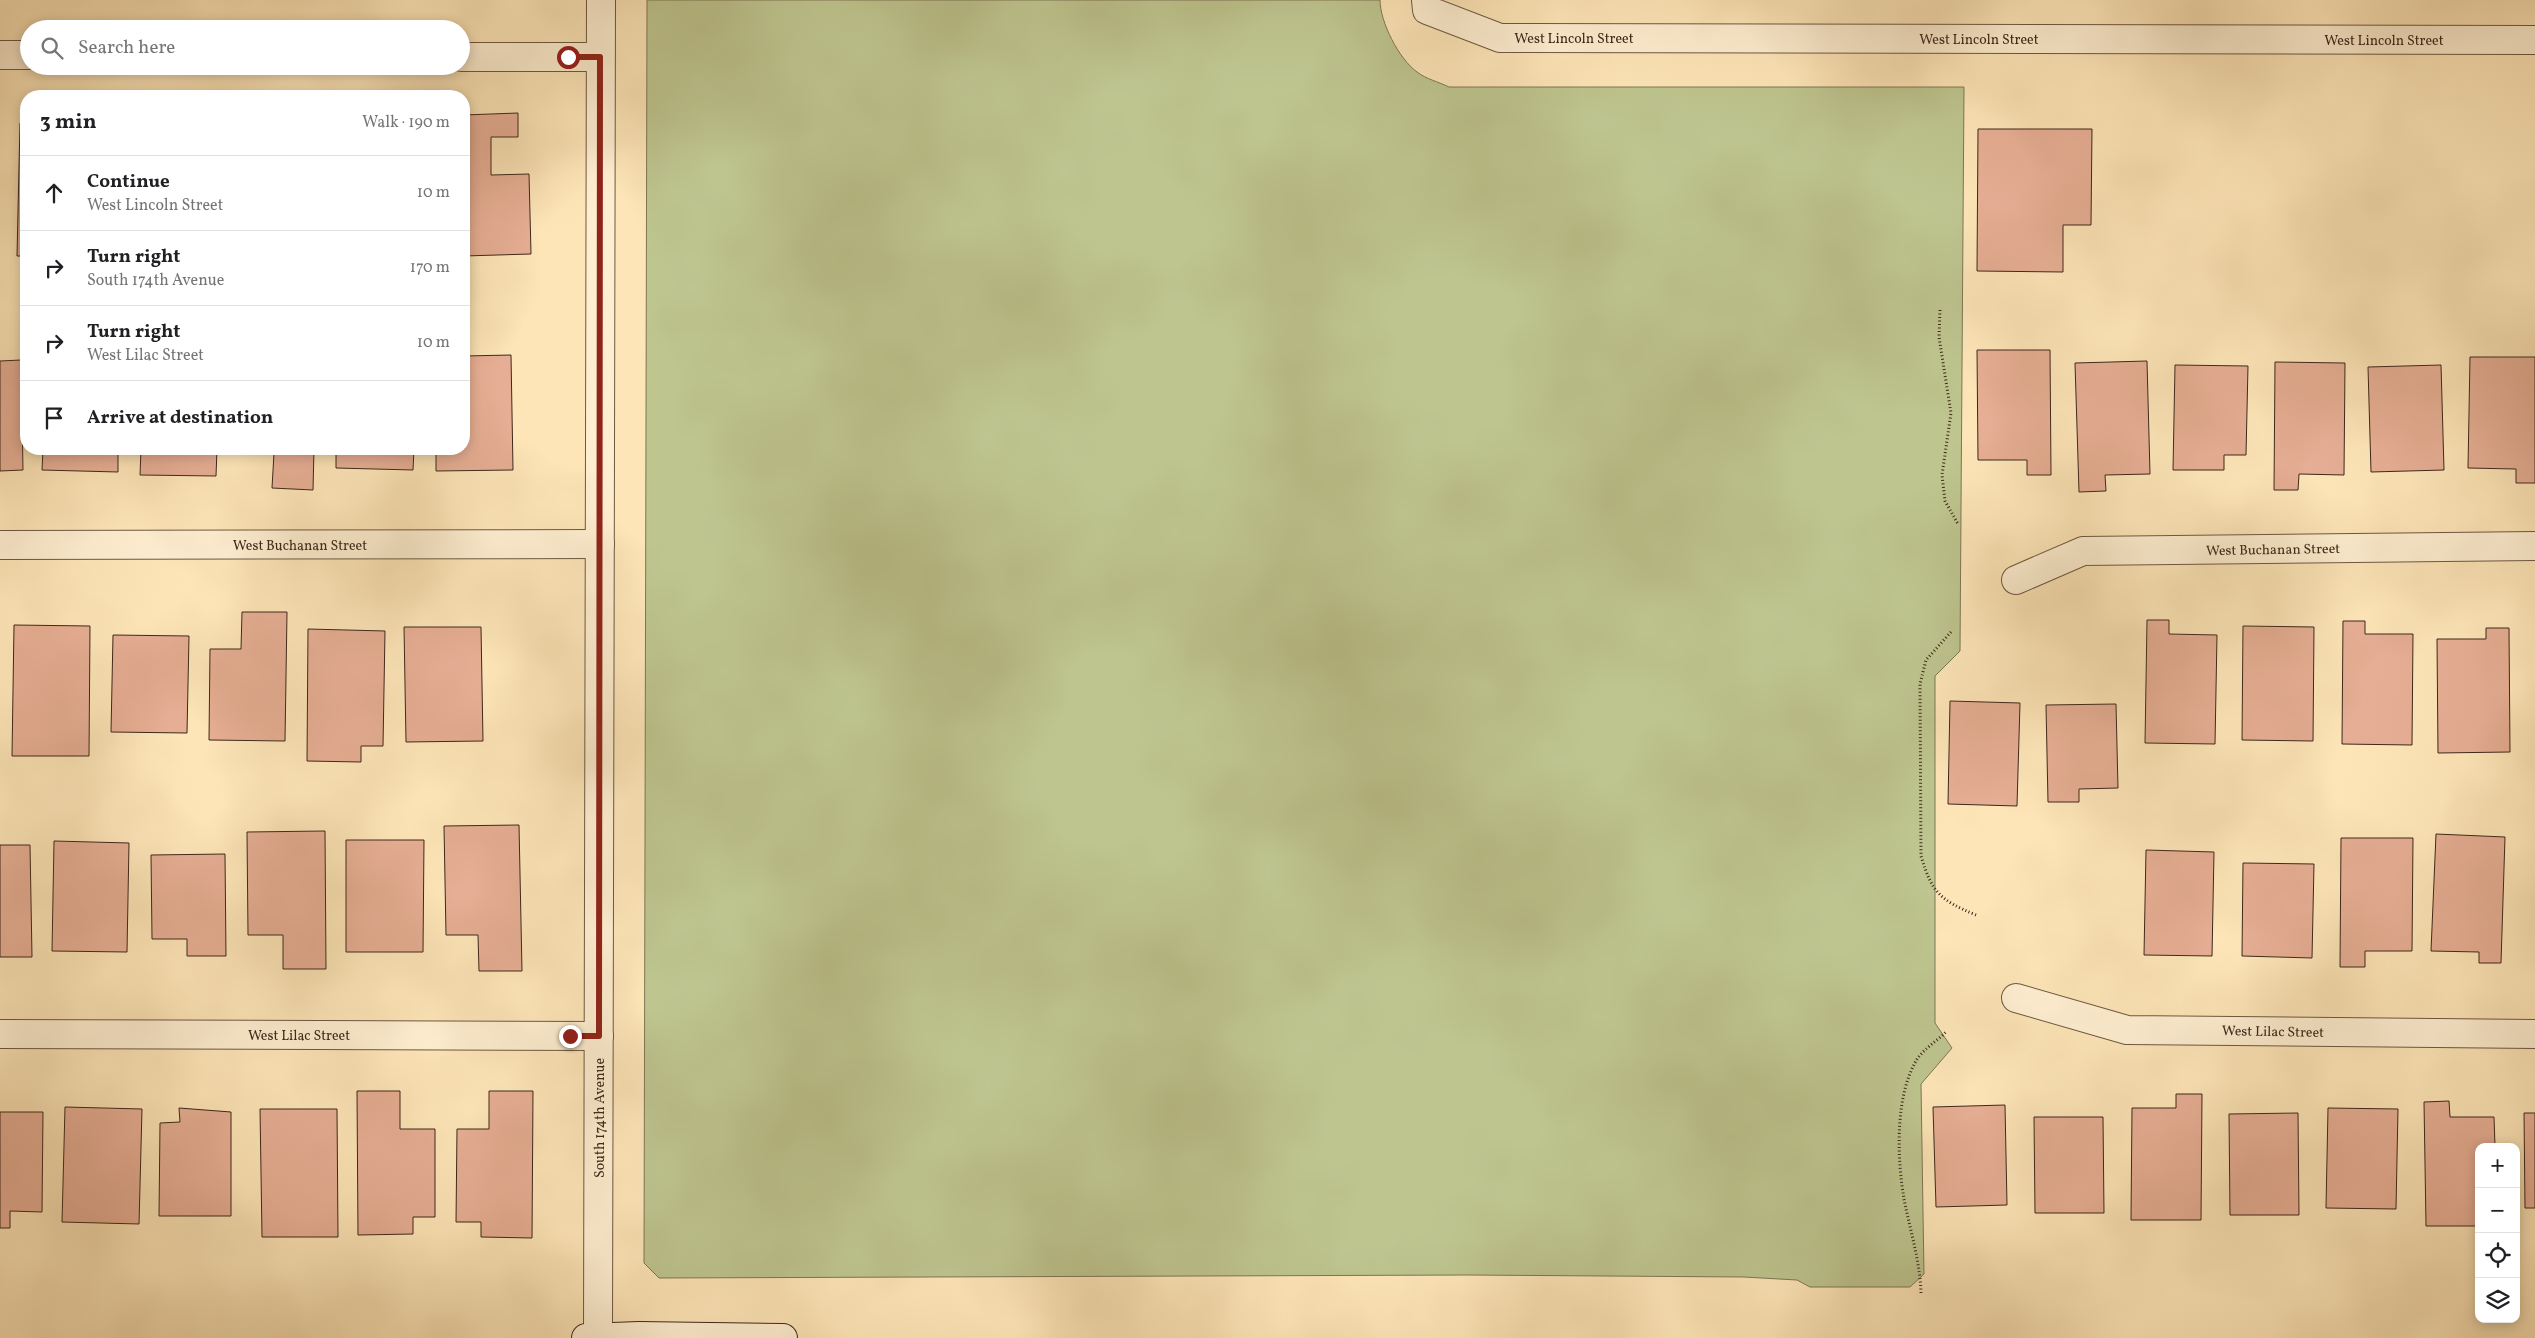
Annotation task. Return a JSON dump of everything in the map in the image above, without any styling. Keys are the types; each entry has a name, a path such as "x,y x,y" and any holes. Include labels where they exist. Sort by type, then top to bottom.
{"street":[{"name":"South 174th Avenue","path":"592,1337 599,1036 601,0"},
{"name":"West Lincoln Street","path":"1427,5 1500,38 2535,40"},
{"path":"0,55 20,55"},
{"path":"470,56 600,57"},
{"name":"West Buchanan Street","path":"0,545 600,544"},
{"name":"West Buchanan Street","path":"2016,580 2083,551 2535,546"},
{"name":"West Lilac Street","path":"2016,998 2127,1030 2535,1034"},
{"name":"West Lilac Street","path":"0,1034 599,1036"},
{"path":"592,1337 783,1338"}],"path":[{"path":"1940,310 1940,344 1950,412 1942,475 1944,501 1958,524"},
{"path":"1951,632 1926,660 1920,684 1921,856 1929,881 1947,902 1976,915"},
{"path":"1921,1293 1920,1276 1904,1196 1899,1126 1906,1081 1917,1059 1946,1032"}],"green space":[{"path":"647,0 1380,0 1383,19 1387,29 1397,49 1410,66 1428,79 1449,87 1964,87 1960,651 1935,676 1935,1023 1952,1048 1921,1084 1924,1274 1910,1287 1810,1287 1797,1280 1744,1277 1468,1275 659,1278 644,1263"}],"building":[{"path":"518,113 518,137 491,137 491,175 529,174 531,254 470,256 470,115"},
{"path":"20,123 20,256 17,256"},
{"path":"1978,129 2092,129 2091,225 2063,225 2063,272 1977,271"},
{"path":"1977,350 2050,350 2051,475 2027,475 2027,460 1978,460"},
{"path":"511,355 513,470 436,471 436,455 470,455 470,356"},
{"path":"2470,357 2535,357 2535,483 2516,483 2516,469 2468,468"},
{"path":"20,360 20,455 23,455 23,470 0,471 0,361"},
{"path":"2147,361 2150,474 2105,475 2106,491 2079,492 2075,363"},
{"path":"2275,362 2345,363 2344,475 2299,474 2298,490 2274,490"},
{"path":"2175,365 2248,366 2246,455 2224,455 2224,470 2173,470"},
{"path":"2441,365 2444,470 2371,472 2368,367"},
{"path":"43,455 118,455 118,472 42,470"},
{"path":"141,455 217,455 216,476 140,475"},
{"path":"274,455 314,455 313,490 272,488"},
{"path":"336,455 414,455 413,470 336,468"},
{"path":"242,612 287,612 285,741 209,740 210,649 241,649"},
{"path":"2147,620 2169,620 2169,634 2217,635 2215,744 2145,743"},
{"path":"2343,621 2365,621 2365,634 2413,634 2412,745 2342,744"},
{"path":"14,625 90,626 89,756 12,756"},
{"path":"2243,626 2314,627 2313,741 2242,740"},
{"path":"404,627 481,627 483,741 406,742"},
{"path":"2486,628 2509,628 2510,752 2438,753 2437,639 2486,639"},
{"path":"308,629 385,631 383,746 361,746 361,762 307,761"},
{"path":"113,635 189,636 187,733 111,732"},
{"path":"1950,701 2020,703 2017,806 1948,804"},
{"path":"2116,704 2118,788 2079,789 2079,802 2048,802 2046,705"},
{"path":"519,825 522,971 479,971 478,935 446,935 444,826"},
{"path":"325,831 326,969 283,969 283,935 248,935 247,832"},
{"path":"2436,834 2505,837 2501,963 2479,963 2479,952 2431,951"},
{"path":"2341,838 2413,838 2412,951 2365,951 2365,967 2340,967"},
{"path":"346,840 424,840 423,952 346,952"},
{"path":"54,841 129,843 127,952 52,951"},
{"path":"0,845 30,845 32,957 0,957"},
{"path":"2146,850 2214,852 2212,956 2144,955"},
{"path":"225,854 226,956 187,956 187,939 152,939 151,855"},
{"path":"2243,863 2314,864 2312,958 2242,956"},
{"path":"357,1091 400,1091 400,1129 435,1129 435,1217 413,1217 413,1234 358,1235"},
{"path":"489,1091 533,1091 532,1238 481,1237 481,1222 456,1222 457,1129 489,1129"},
{"path":"2176,1094 2202,1094 2201,1220 2131,1220 2132,1108 2176,1108"},
{"path":"2449,1101 2450,1117 2494,1117 2495,1143 2475,1143 2475,1226 2426,1226 2424,1102"},
{"path":"2005,1105 2007,1205 1936,1207 1933,1107"},
{"path":"65,1107 142,1109 139,1224 62,1222"},
{"path":"179,1108 231,1112 231,1216 159,1216 160,1123 180,1122"},
{"path":"2328,1108 2398,1109 2396,1209 2326,1208"},
{"path":"260,1109 337,1109 338,1237 262,1237"},
{"path":"0,1112 43,1112 42,1212 10,1211 10,1228 0,1228"},
{"path":"2298,1113 2299,1215 2230,1215 2229,1114"},
{"path":"2524,1113 2535,1113 2535,1208 2525,1208"},
{"path":"2034,1117 2103,1117 2104,1213 2035,1213"}],"route":[{"path":"568,57 600,57 599,1036 570,1036"}]}
